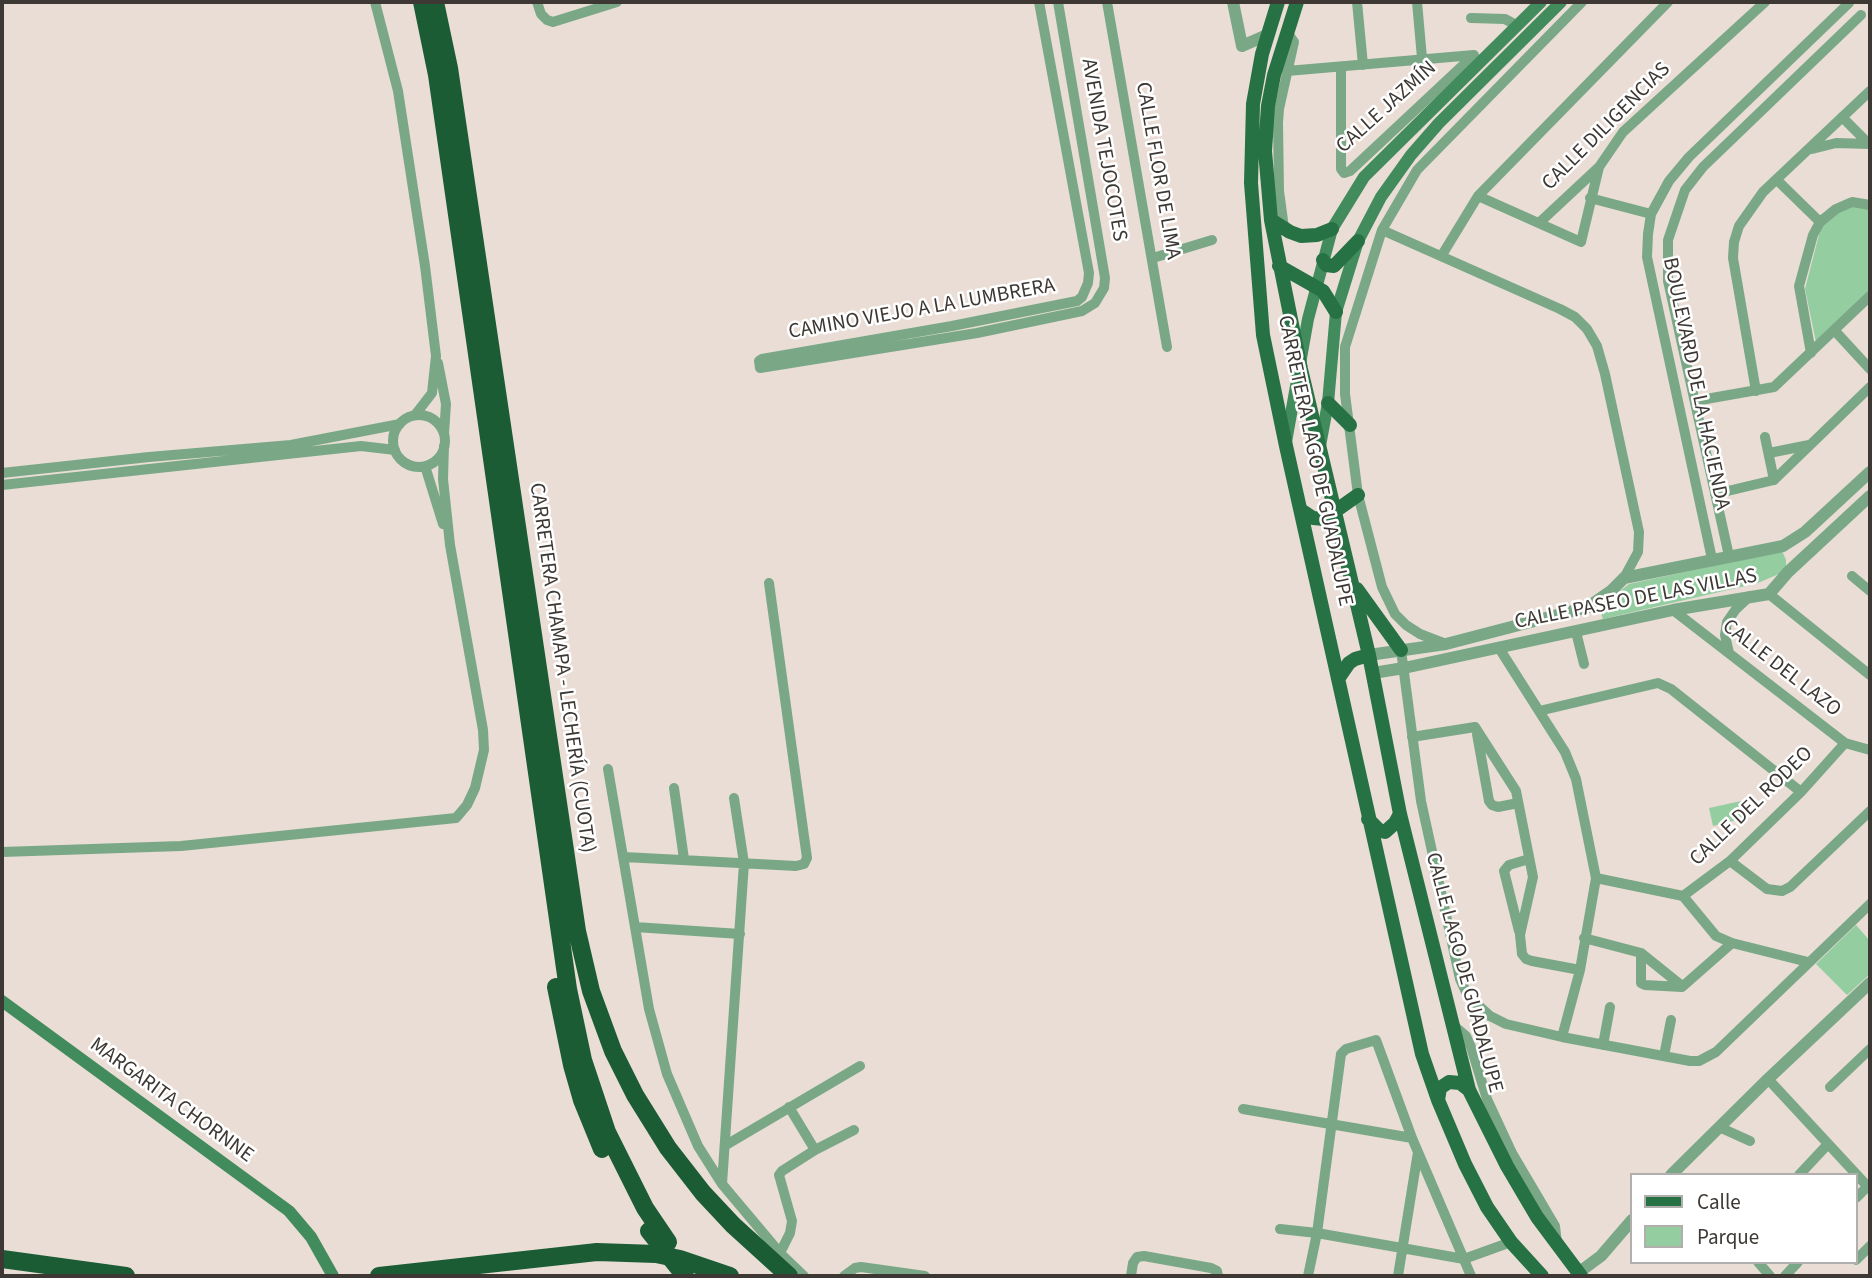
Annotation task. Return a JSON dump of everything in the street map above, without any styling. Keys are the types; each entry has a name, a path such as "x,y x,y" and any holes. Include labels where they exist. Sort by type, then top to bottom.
{"highway":[{"name":"CARRETERA CHAMAPA - LECHERÍA (CUOTA)","path":"422,2 437,75 568,989 583,1060 607,1132 625,1172 668,1242 696,1276"},
{"name":"CARRETERA CHAMAPA - LECHERÍA (CUOTA)","path":"435,2 449,68 576,931 591,991 613,1051 668,1148 733,1226 789,1276"},
{"path":"538,786 536,821 556,992 572,1065 596,1136 622,1188 649,1231 685,1276"},
{"path":"379,1276 597,1252 668,1256 730,1276"},
{"path":"2,1259 126,1276"}],"main road":[{"name":"CARRETERA LAGO DE GUADALUPE","path":"1278,2 1262,54 1253,104 1251,183 1263,335 1339,678"},
{"name":"CARRETERA LAGO DE GUADALUPE","path":"1297,2 1274,75 1265,132 1271,220 1301,369 1369,655"},
{"path":"1286,446 1308,319 1332,229 1364,177 1476,59 1489,51 1541,2"},
{"path":"1320,446 1328,402 1336,313 1358,241 1381,197 1439,122 1561,2"},
{"path":"1271,220 1301,236 1317,235 1332,229"},
{"path":"1322,260 1326,265 1335,266 1358,241"},
{"path":"1279,266 1316,286 1330,300 1336,313"},
{"path":"1328,402 1350,425"},
{"path":"1301,510 1318,520 1335,512 1358,495"},
{"path":"1353,584 1401,650"},
{"path":"1369,655 1349,663 1339,678 1412,1015 1438,1100 1465,1164 1487,1207 1511,1242 1542,1276"},
{"name":"CALLE LAGO DE GUADALUPE","path":"1369,655 1399,814 1469,1090 1507,1166 1576,1275"},
{"path":"1367,817 1380,831 1385,832 1395,823 1399,814"},
{"name":"MARGARITA CHORNNE","path":"2,1001 289,1211 311,1237 333,1276"},
{"path":"1438,1100 1440,1088 1449,1082 1460,1083 1469,1090"}],"street":[{"path":"2,852 181,846 456,818 467,805 475,788 484,740 450,545 443,480 446,404 436,356 398,91 375,2"},
{"path":"537,2 541,14 553,22 617,2"},
{"name":"AVENIDA TEJOCOTES","path":"1039,2 1089,273 1086,291"},
{"name":"AVENIDA TEJOCOTES","path":"1058,2 1105,278 1104,288 1095,303"},
{"name":"CALLE FLOR DE LIMA","path":"1107,2 1167,347"},
{"path":"1233,2 1242,46"},
{"path":"1357,2 1363,65"},
{"path":"1417,2 1422,58"},
{"path":"1450,658 1446,644 1420,635 1395,614 1382,587 1358,495 1345,394 1345,347 1382,230 1418,170 1582,2"},
{"path":"1442,255 1478,195 1668,2"},
{"name":"CALLE DILIGENCIAS","path":"1539,223 1599,167 1623,132 1765,2"},
{"path":"1849,2 1866,15"},
{"name":"BOULEVARD DE LA HACIENDA","path":"1712,559 1647,257 1651,215 1669,181 1689,157 1849,2"},
{"name":"BOULEVARD DE LA HACIENDA","path":"1729,556 1698,401 1668,281 1667,257 1673,223 1685,190 1703,167 1866,15"},
{"path":"1471,18 1505,19 1516,25"},
{"path":"1242,46 1267,35"},
{"path":"1284,228 1279,191 1278,123 1294,42 1286,35"},
{"path":"1242,46 1262,54"},
{"path":"1287,71 1422,58 1476,59"},
{"name":"CALLE JAZMÍN","path":"1342,67 1341,169 1344,173 1350,171 1476,59"},
{"path":"1756,391 1733,258 1739,226 1763,192 1870,91"},
{"path":"1842,117 1869,144"},
{"path":"1810,149 1836,143 1869,144"},
{"path":"1478,195 1581,242 1599,167"},
{"path":"1777,180 1820,222"},
{"path":"1669,181 1681,181 1685,190"},
{"path":"1590,198 1651,215"},
{"path":"1811,353 1798,286 1812,235 1820,222 1836,209 1852,202 1870,205"},
{"path":"1382,230 1568,313 1587,329 1597,346 1639,532 1638,552 1624,578"},
{"path":"1153,258 1212,240"},
{"path":"1647,257 1667,257"},
{"name":"CAMINO VIEJO A LA LUMBRERA","path":"1086,291 1077,301 760,360 760,368 966,336 1082,311 1095,303"},
{"path":"1698,401 1774,387 1870,296"},
{"path":"1835,331 1870,369"},
{"path":"2,473 291,445 400,424 415,415 432,393 436,356"},
{"path":"1715,494 1774,480 1870,387"},
{"path":"400,424 393,436 395,450 408,464 425,466 437,458 444,442 442,430 431,418 415,415"},
{"path":"1765,437 1774,480"},
{"path":"1769,453 1810,445"},
{"path":"2,485 349,447 395,450"},
{"path":"425,466 450,545"},
{"name":"CALLE PASEO DE LAS VILLAS","path":"1369,655 1446,644 1588,607 1624,578 1783,546 1805,532 1870,472"},
{"name":"CALLE PASEO DE LAS VILLAS","path":"1373,673 1673,610 1769,594 1788,572 1870,496"},
{"path":"1783,546 1789,559 1788,572"},
{"path":"1852,576 1868,585"},
{"path":"624,856 796,866 804,864 807,858 769,583"},
{"path":"1769,594 1870,675"},
{"path":"1729,653 1725,635 1727,622 1750,596"},
{"path":"1588,607 1595,628"},
{"name":"CALLE DEL LAZO","path":"1673,610 1845,743 1870,750"},
{"path":"1576,632 1584,664"},
{"path":"1499,648 1565,752 1576,779 1596,878 1580,970 1562,1037"},
{"path":"1401,650 1421,802 1460,979 1473,1001 1490,1016 1506,1024 1603,1045 1690,1061 1708,1057 1870,904"},
{"path":"1539,711 1658,683 1671,689 1801,792"},
{"path":"1412,737 1475,727"},
{"path":"1475,727 1516,791 1533,877 1520,934"},
{"path":"1475,727 1489,801 1498,807 1518,803"},
{"name":"CALLE DEL RODEO","path":"1683,897 1730,861 1801,792 1845,743"},
{"path":"608,769 649,1009 667,1074 698,1146 722,1184 780,1253 804,1276"},
{"path":"674,788 684,859"},
{"path":"722,1184 744,863 734,798"},
{"path":"1730,861 1767,889 1782,891 1790,887 1870,811"},
{"path":"1529,859 1509,865 1504,871 1520,934 1522,954 1526,959 1580,970"},
{"path":"1596,878 1683,897 1709,931 1716,936 1732,943 1808,962"},
{"path":"635,927 740,934"},
{"path":"1584,938 1641,953 1682,987"},
{"path":"1641,953 1641,983 1682,987 1732,943"},
{"path":"1676,1173 1768,1079 1868,991"},
{"path":"1603,1045 1610,1007"},
{"path":"1664,1056 1671,1020"},
{"path":"1452,1024 1466,1036 1487,1099 1512,1153 1555,1226 1557,1244"},
{"path":"1308,1276 1317,1233 1343,1051 1376,1040 1412,1138 1471,1276"},
{"path":"1830,1087 1870,1049"},
{"path":"726,1144 860,1066"},
{"path":"1768,1079 1855,1173"},
{"path":"789,1107 815,1150"},
{"path":"1243,1109 1412,1138"},
{"path":"1719,1127 1751,1141"},
{"path":"780,1253 790,1233 792,1221 779,1175 815,1150 854,1130"},
{"path":"1801,1173 1828,1144"},
{"path":"1398,1276 1418,1150"},
{"path":"1576,1275 1601,1256 1630,1222"},
{"path":"1280,1229 1464,1259 1511,1242"},
{"path":"1130,1276 1137,1257 1144,1256 1217,1274"},
{"path":"844,1276 861,1267 925,1276"}],"green space":[{"path":"1853,205 1870,208 1870,290 1816,342 1805,289 1821,227 1837,211"},
{"path":"1782,551 1786,566 1781,573 1758,583 1603,619 1599,607 1629,584"},
{"path":"1741,801 1745,818 1713,826 1709,808"},
{"path":"1856,925 1870,941 1870,974 1847,995 1816,964"}]}
